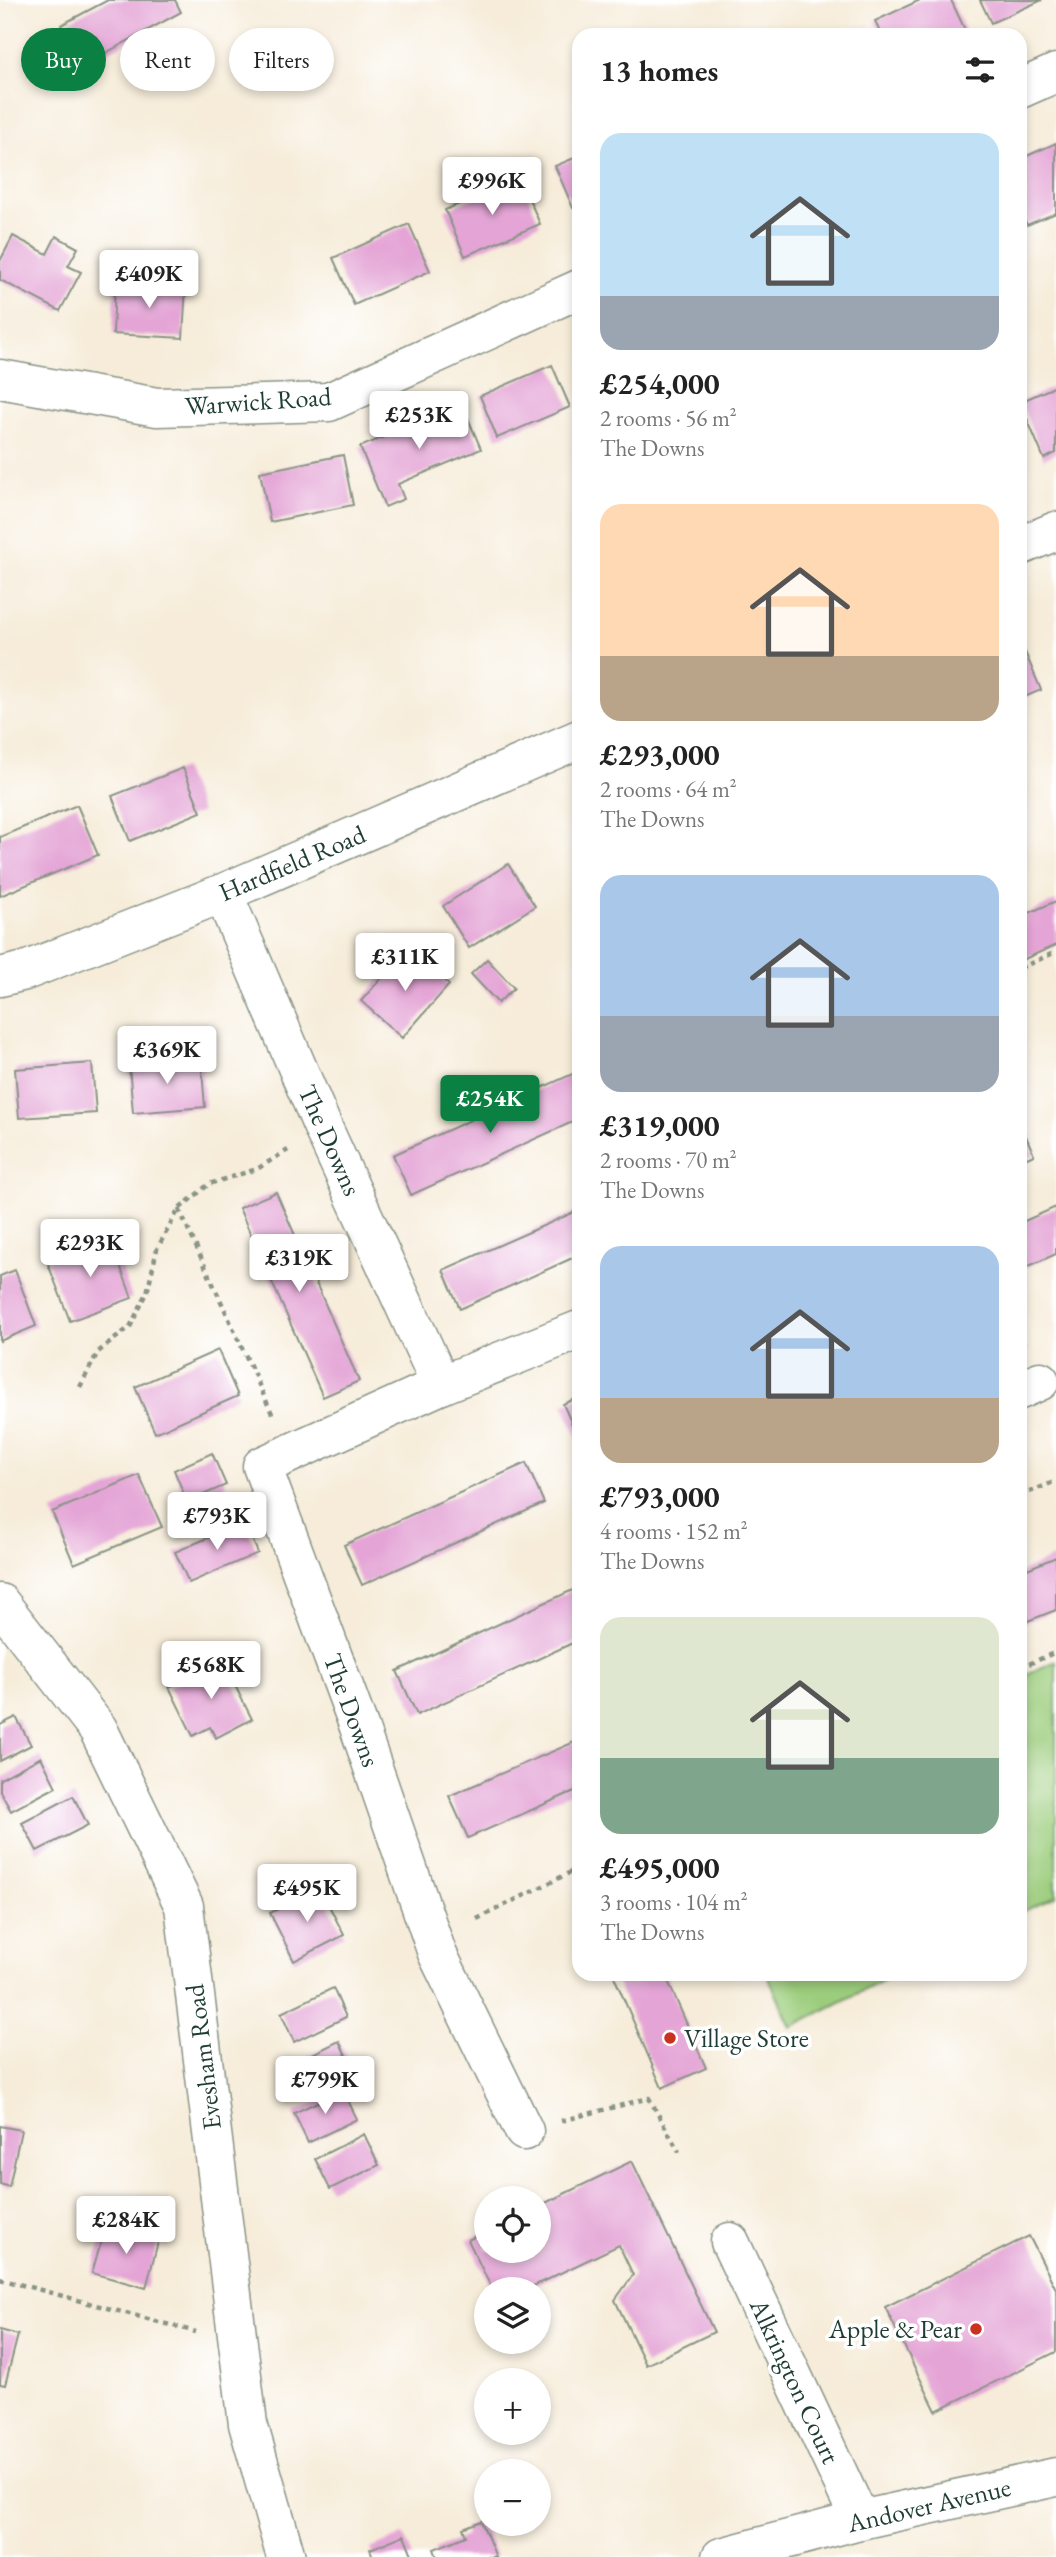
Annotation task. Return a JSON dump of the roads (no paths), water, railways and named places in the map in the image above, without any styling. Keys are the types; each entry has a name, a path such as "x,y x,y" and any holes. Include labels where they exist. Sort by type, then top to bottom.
{"street":[{"path":"1027,86 1056,73"},
{"name":"Warwick Road","path":"0,379 157,407 330,402 572,292"},
{"path":"1027,543 1056,531"},
{"name":"Hardfield Road","path":"0,977 25,971 223,893 572,742"},
{"name":"The Downs","path":"223,893 324,1130 440,1385"},
{"name":"The Downs","path":"524,2131 437,1953 359,1727 262,1466 440,1385 572,1333"},
{"name":"Evesham Road","path":"0,1603 98,1729 184,1906 248,2424 286,2557"},
{"name":"Alkrington Court","path":"730,2242 860,2520"},
{"name":"Andover Avenue","path":"721,2557 860,2520 1056,2477"}],"place":[{"name":"Village Store","path":"670,2038"},
{"name":"Apple & Pear","path":"976,2329"}]}
